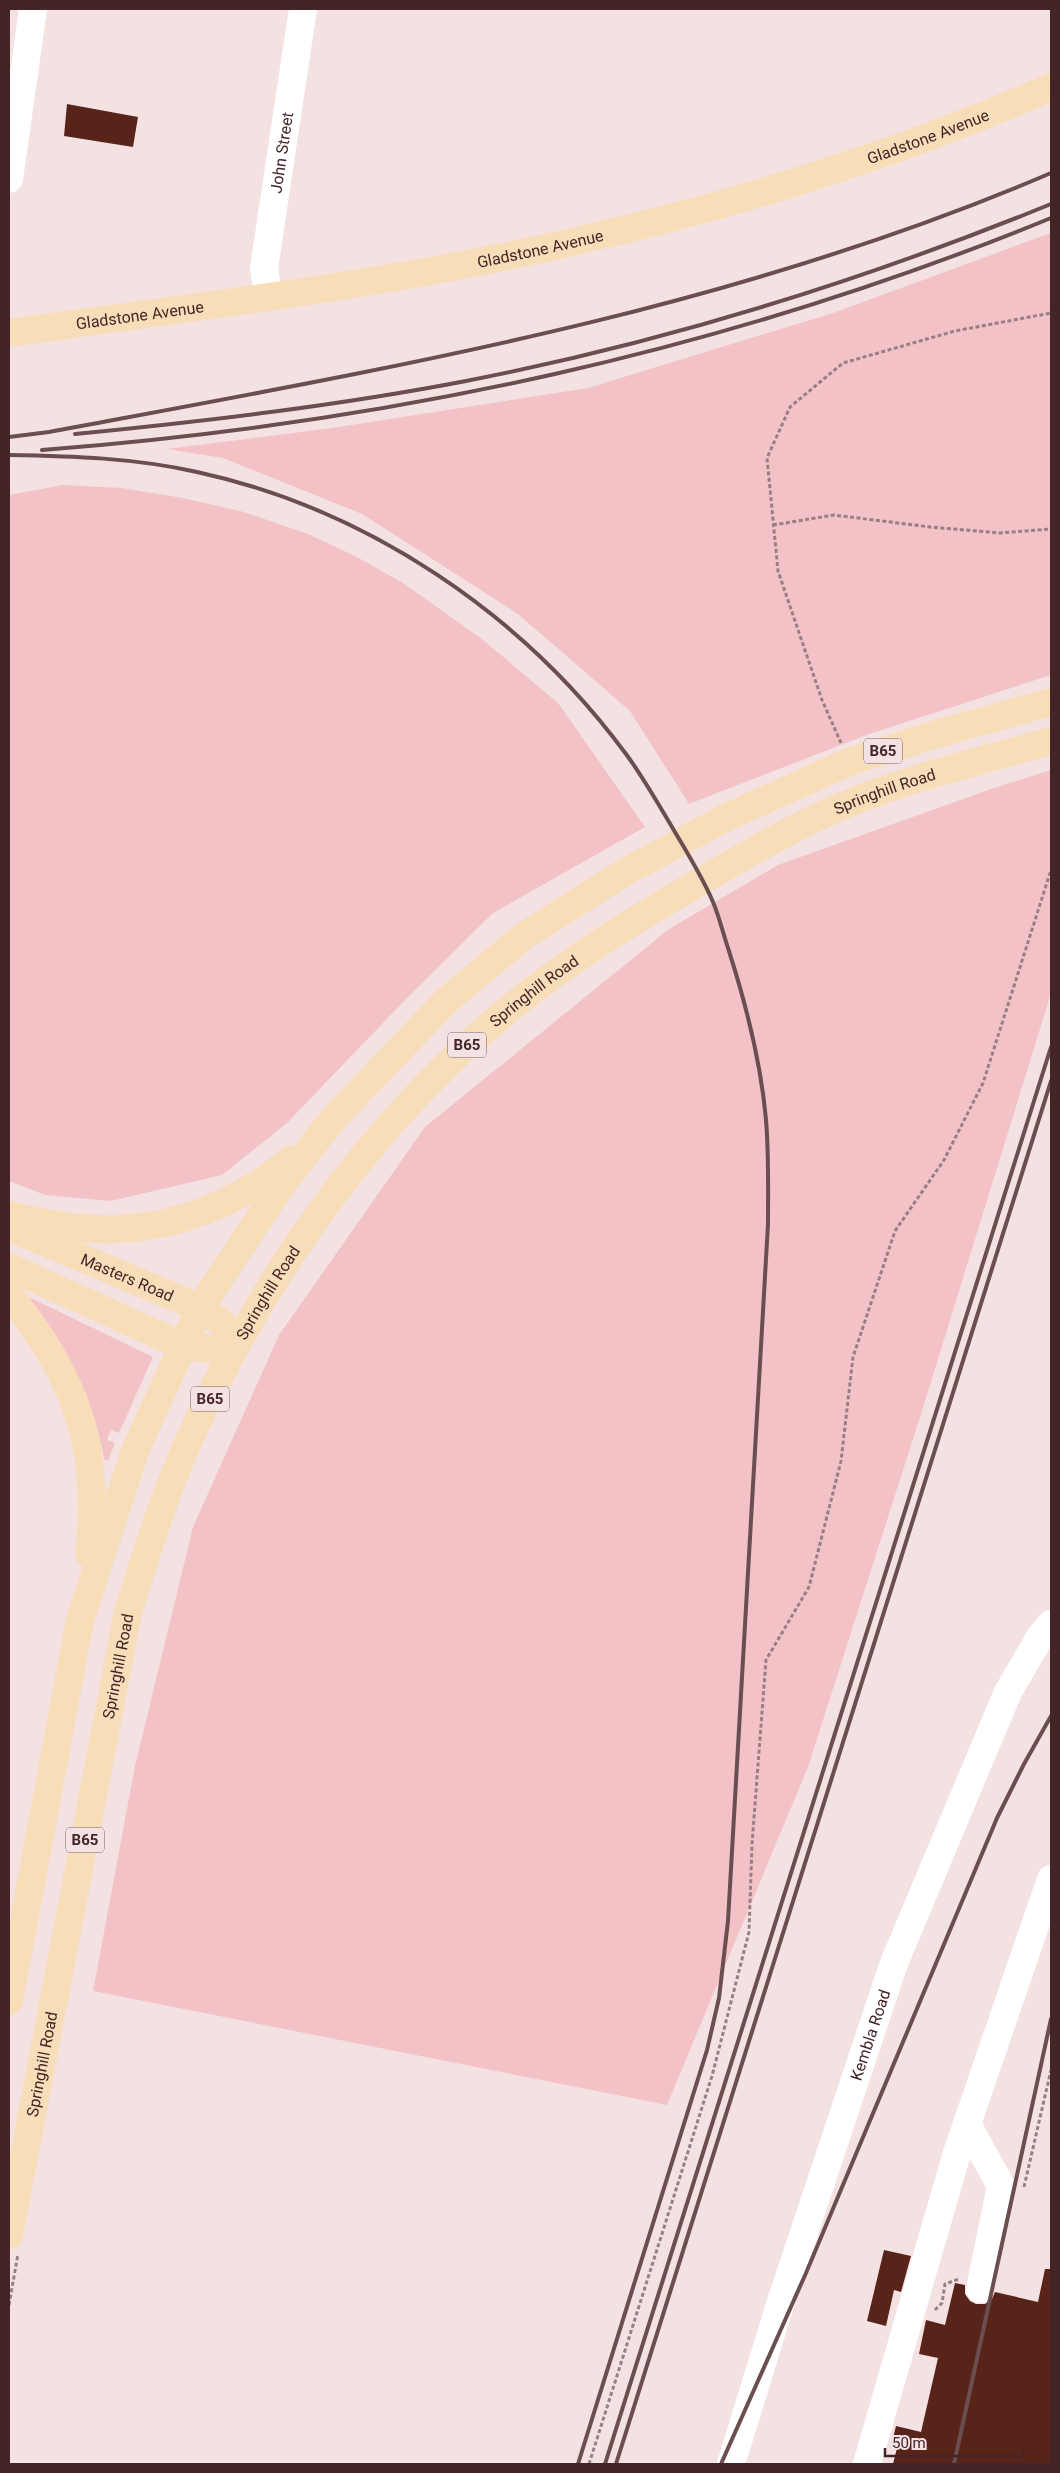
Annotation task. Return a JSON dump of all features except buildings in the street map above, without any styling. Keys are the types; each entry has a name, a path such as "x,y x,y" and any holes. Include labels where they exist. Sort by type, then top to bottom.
{"main road":[{"name":"Gladstone Avenue","path":"9,333 268,296 446,268 560,245 643,225 774,189 908,145 1051,88"},
{"name":"B65","path":"9,2001 80,1620 135,1451 200,1308 282,1184 334,1118 447,1000 524,936 625,872 726,817 849,762 936,734 1049,703"},
{"name":"Springhill Road","path":"14,2241 128,1612 152,1537 180,1461 236,1344 328,1202 360,1159 407,1106 469,1043 521,1000 651,910 773,839 840,807 900,784 1051,741"},
{"path":"9,1215 50,1225 100,1230 131,1230 176,1221 216,1206 261,1182 286,1164 334,1118"},
{"name":"Masters Road","path":"9,1227 200,1308 221,1322 236,1344"},
{"path":"9,1267 182,1346 212,1350 236,1344"},
{"path":"9,1295 38,1333 61,1370 80,1416 87,1442 91,1468 92,1517 80,1620"}],"street":[{"path":"9,179 33,9"},
{"name":"John Street","path":"268,296 264,268 303,9"},
{"name":"Kembla Road","path":"731,2464 779,2308 894,1963 1008,1692 1040,1637 1051,1624"},
{"path":"867,2464 967,2124 1051,1878"},
{"path":"967,2124 1001,2186 980,2289"}],"path":[{"path":"849,762 822,700 778,571 767,458 790,407 843,363 955,331 1051,313"},
{"path":"774,525 834,515 930,528 1000,533 1051,530"},
{"path":"589,2464 712,2076 749,1932 752,1844 766,1660 809,1587 841,1461 854,1357 895,1231 944,1160 983,1083 1051,870"},
{"path":"9,2305 14,2241"}],"shaded area":[{"path":"1051,233 1051,675 869,734 689,804 630,711 518,614 362,514 223,458 167,449 332,428 588,388 833,313"},
{"path":"63,485 122,488 183,498 244,512 308,534 355,556 403,583 482,639 558,703 645,827 493,913 406,999 287,1123 222,1175 111,1201 45,1195 9,1181 9,495"},
{"path":"1051,770 1051,992 1048,1003 922,1411 808,1767 667,2105 93,1991 135,1766 193,1527 279,1335 425,1127 669,929 778,865 994,788"},
{"path":"31,1298 153,1357 119,1433 111,1430 107,1440 115,1443 108,1461 104,1459 93,1414 78,1375 57,1339 30,1301"}],"railway":[{"path":"9,437 49,432 305,384 558,330 683,299 807,263 930,221 1051,173"},
{"path":"75,434 222,418 417,390 615,348 763,307 836,284 908,259 1051,204"},
{"path":"42,450 173,438 302,421 429,400 556,374 681,343 805,307 929,265 1051,218"},
{"path":"9,455 80,457 174,467 260,489 321,512 380,541 437,574 490,613 539,656 585,703 626,754 655,799 709,892 741,990 757,1055 764,1098 768,1146 768,1224 728,1921 719,1998 707,2050 578,2464"},
{"path":"605,2464 1051,1047"},
{"path":"616,2464 1051,1081"},
{"path":"721,2464 806,2273 997,1818 1051,1716"},
{"path":"954,2464 1051,2019"}]}
